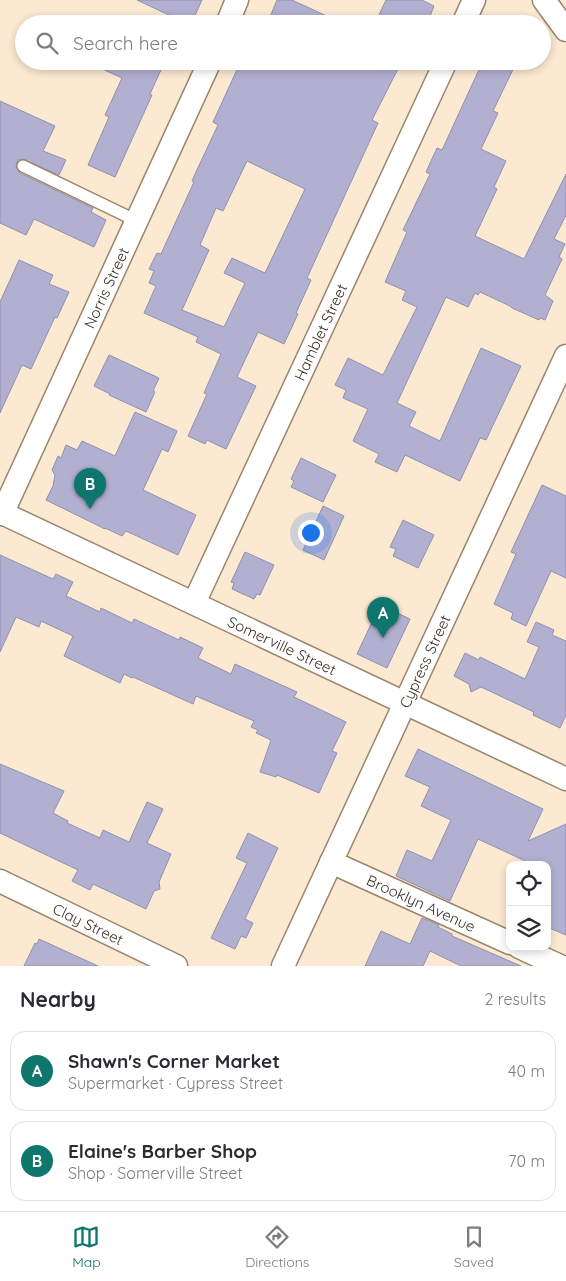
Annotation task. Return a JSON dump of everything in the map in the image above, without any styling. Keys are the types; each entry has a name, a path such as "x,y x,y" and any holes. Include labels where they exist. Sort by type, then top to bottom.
{"street":[{"path":"230,15 237,0"},
{"path":"467,15 474,0"},
{"path":"544,0 566,30"},
{"name":"Norris Street","path":"1,513 206,70"},
{"name":"Hamblet Street","path":"194,603 442,70"},
{"name":"Cypress Street","path":"283,966 566,356"},
{"name":"Somerville Street","path":"1,513 565,777"},
{"name":"Brooklyn Avenue","path":"331,862 506,941"},
{"name":"Clay Street","path":"0,881 176,966"},
{"path":"528,951 560,966"}],"lane":[{"path":"23,166 137,221"}],"building":[{"path":"137,0 202,0 195,15 169,15"},
{"path":"277,0 292,0 324,15 271,15"},
{"path":"386,0 422,0 434,6 430,15 379,15"},
{"path":"105,70 161,70 150,94 152,95 115,177 88,165 109,117 105,115 122,78"},
{"path":"237,70 397,70 372,120 378,123 307,278 311,280 284,344 258,332 237,377 256,386 226,449 207,440 205,444 188,436 207,394 204,393 221,354 196,342 198,337 144,313 156,286 149,283 154,271 149,269 157,253 161,254 218,125 213,122","holes":["247,161 305,189 265,273 232,258 224,273 245,283 224,327 182,310 209,250 200,245 216,208 223,211"]},
{"path":"479,70 513,70 493,111 498,113 481,149 506,161 494,187 497,189 475,236 524,259 566,174 566,215 554,239 565,244 559,257 562,259 545,295 553,301 545,320 540,318 539,320 480,292 478,295 475,293 468,307 446,297 397,403 416,412 409,426 440,441 481,348 521,366 486,440 480,438 460,481 405,455 397,472 375,462 379,454 353,441 368,409 343,398 346,390 335,385 348,358 383,375 417,307 402,300 406,291 385,282 407,232 403,230 430,174 426,172 437,148 442,150"},
{"path":"0,101 55,126 43,151 66,160 59,175 23,159 18,160 16,167 20,173 93,208 91,212 106,220 94,247 34,219 26,235 0,223"},
{"path":"19,260 53,275 49,284 69,292 31,369 22,365 0,413 0,302"},
{"path":"109,355 159,378 146,412 94,386"},
{"path":"135,412 177,431 168,452 162,449 143,490 196,515 178,555 126,531 122,536 105,529 46,500 53,486 55,475 52,470 58,456 61,458 66,445 77,450 82,441 115,456"},
{"path":"301,458 336,475 323,502 291,487 294,481 291,479"},
{"path":"542,485 566,496 566,578 551,571 526,626 511,619 513,613 494,604 516,554 511,552"},
{"path":"323,506 344,516 324,560 303,550"},
{"path":"403,520 434,535 418,568 393,556 396,549 390,547"},
{"path":"245,552 274,565 260,595 257,594 254,599 232,589 234,583 231,582"},
{"path":"0,555 53,579 56,574 73,582 66,596 100,612 101,608 132,623 134,619 179,640 180,637 203,648 198,658 231,674 235,664 297,692 294,697 346,722 332,751 337,753 319,793 277,775 276,777 260,772 271,740 256,733 258,730 251,727 254,721 196,696 193,704 124,674 120,683 64,656 73,636 41,621 39,627 16,617 0,652"},
{"path":"380,605 410,619 387,668 357,654"},
{"path":"536,622 554,630 552,635 566,641 566,715 560,728 533,715 534,712 481,687 471,692 469,684 454,676 465,653 479,660 480,657 525,679 539,647 527,642"},
{"path":"418,749 543,809 528,841 566,824 566,935 551,929 551,861 525,861 478,839 450,901 396,876 407,850 432,861 451,820 421,806 430,787 405,776"},
{"path":"0,764 64,791 53,813 68,821 67,823 100,838 103,830 129,842 147,802 163,809 147,843 171,854 159,882 160,889 154,891 146,909 93,884 90,890 72,881 78,870 0,833"},
{"path":"248,833 278,848 245,919 253,923 246,938 241,936 235,949 211,938 247,863 236,858"},
{"path":"422,918 439,925 438,927 452,934 452,936 521,966 461,966 430,951 423,966 365,966 381,931 410,944"},
{"path":"39,939 98,966 24,966 35,943 37,944"}],"place":[{"name":"Elaine's Barber Shop","path":"90,509"},
{"name":"Shawn's Corner Market","path":"383,638"}]}
